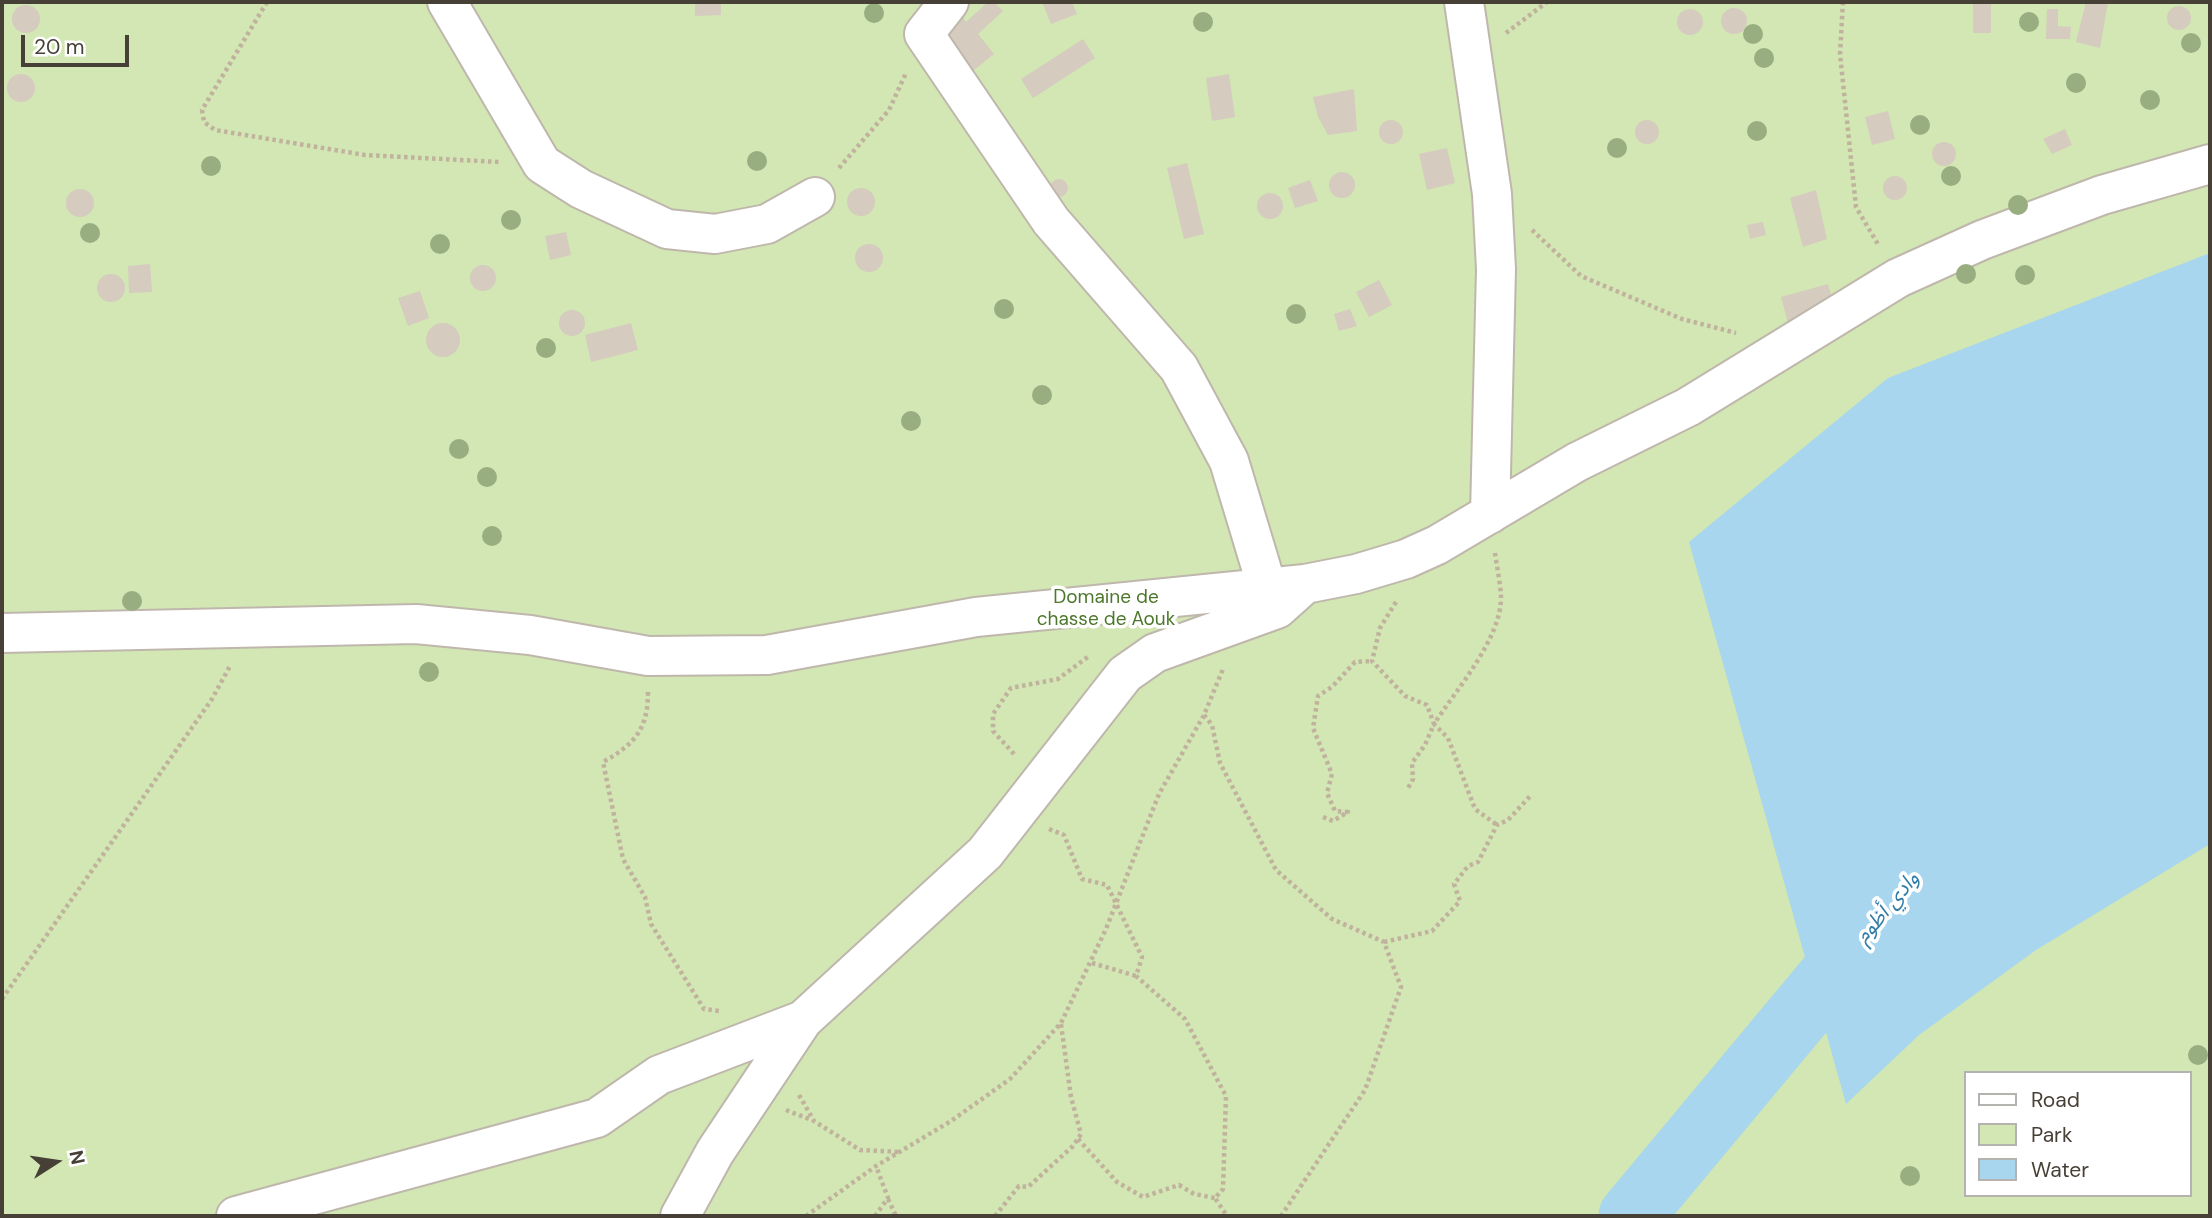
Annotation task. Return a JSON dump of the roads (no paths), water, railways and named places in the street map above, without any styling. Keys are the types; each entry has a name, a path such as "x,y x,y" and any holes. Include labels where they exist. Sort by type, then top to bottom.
{"street":[{"path":"447,2 541,164 581,189 667,229 715,234 767,224 815,197"},
{"path":"949,2 924,34 1051,221 1179,368 1229,461 1267,587"},
{"path":"1464,2 1492,194 1496,269 1490,514"},
{"path":"2,633 416,624 530,635 648,656 767,655 976,617 1305,584 1406,559 1437,545 1577,462 1688,407 1898,278 1982,240 2102,195 2210,164"},
{"path":"680,1216 715,1152 803,1020 985,853 1125,674 1156,653 1276,609 1305,584"},
{"path":"236,1216 597,1118 659,1075 803,1020"}],"water":[{"path":"2210,253 2210,844 2036,950 1919,1035 1846,1104 1689,542 1888,378"}],"waterway":[{"name":"وادي أظوم","path":"1631,1216 1872,927"}],"park label":[{"name":"Domaine de chasse de Aouk","path":"1106,609"}]}
